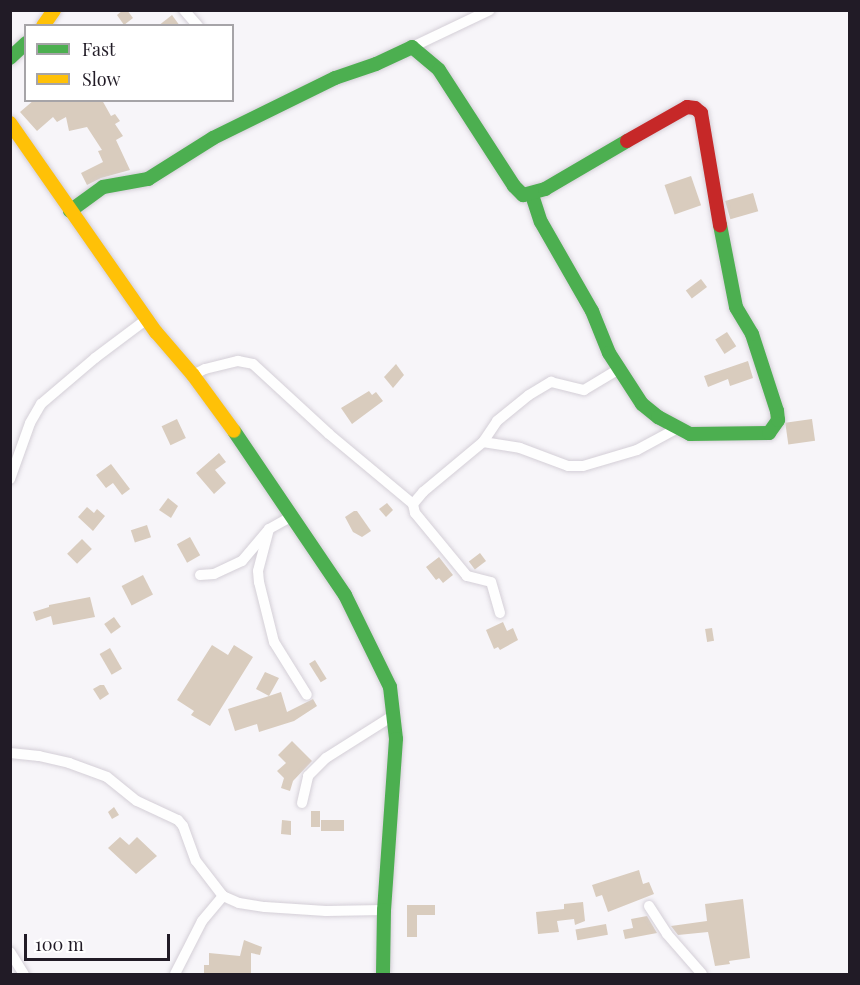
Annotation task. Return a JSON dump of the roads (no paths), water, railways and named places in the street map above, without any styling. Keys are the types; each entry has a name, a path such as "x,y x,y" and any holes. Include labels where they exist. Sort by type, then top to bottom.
{"street":[{"path":"44,24 54,10"},
{"path":"184,10 196,24"},
{"path":"70,211 103,187 147,179 213,138 335,78 376,64 490,10"},
{"path":"10,58 24,45"},
{"path":"412,47 439,70 514,186 523,195 532,195 687,107 701,113 704,141 736,307 752,334 778,420 769,433 690,434 676,429 642,404 609,353 592,311 541,222 532,195"},
{"path":"10,123 147,319 193,375 292,516 345,595 380,662 390,687 394,715 395,779 384,910 383,975"},
{"path":"10,479 30,423 41,405 95,358 147,319"},
{"path":"193,375 205,369 238,361 253,364 329,434 413,504 416,513 467,576 491,582 500,614"},
{"path":"413,504 483,442 497,421 529,395 551,382 584,390 619,369"},
{"path":"483,442 520,448 568,466 583,466 638,450 676,429"},
{"path":"200,575 214,574 242,561 269,529 292,516"},
{"path":"269,529 258,571 259,582 274,642 307,695"},
{"path":"302,803 308,776 326,758 394,715"},
{"path":"10,753 39,756 69,763 107,777 137,801 178,820 183,826 195,861 223,896 239,903 326,911 384,910"},
{"path":"175,975 202,921 223,896"},
{"path":"649,906 667,934 702,975"},
{"path":"10,952 24,975"}]}
